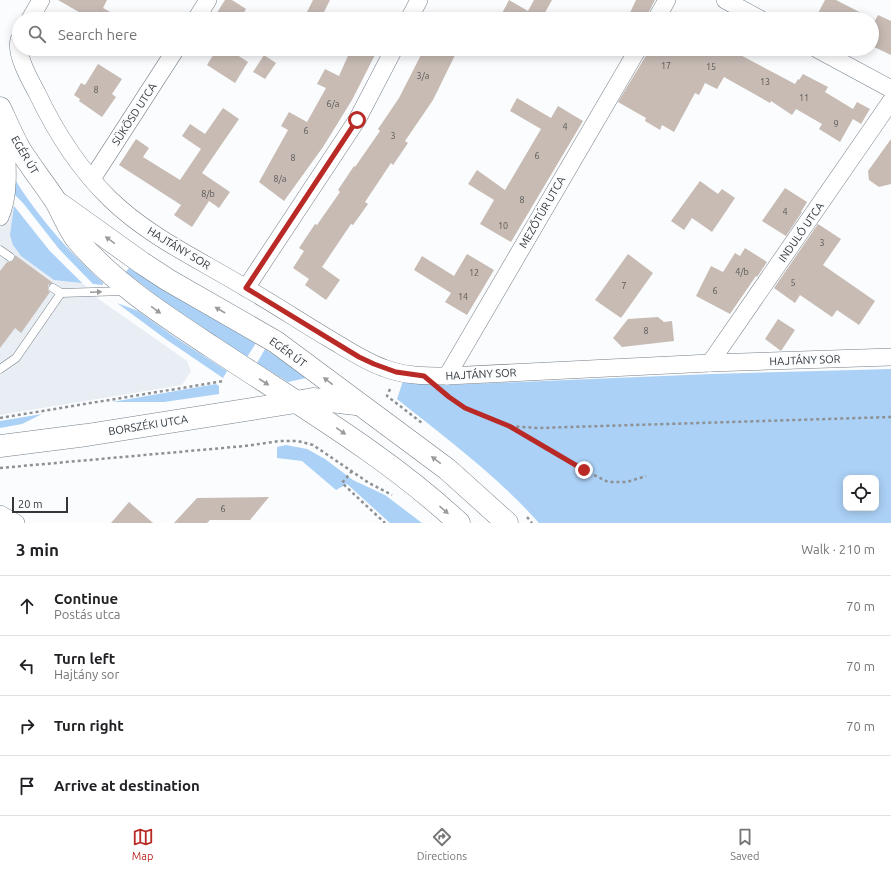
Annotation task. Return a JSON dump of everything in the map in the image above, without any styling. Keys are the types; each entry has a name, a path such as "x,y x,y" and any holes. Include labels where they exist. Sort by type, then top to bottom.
{"main road":[{"name":"EGÉR ÚT","path":"2,113 19,147 55,200 77,240 105,268 131,291 174,322 340,430 420,488 459,523"},
{"name":"EGÉR ÚT","path":"55,200 168,280 276,342 359,405 448,469 507,523"},
{"name":"BORSZÉKI UTCA","path":"0,446 87,435 313,399 359,405"}],"street":[{"path":"34,12 41,0"},
{"path":"200,12 208,0"},
{"path":"413,12 419,0"},
{"path":"660,12 667,0"},
{"path":"724,0 747,12"},
{"name":"HAJTÁNY SOR","path":"20,56 55,129 70,152 110,199 146,229 168,243 246,288 359,357 396,372 424,376 446,376 710,363 891,357"},
{"name":"SÜKÖSD UTCA","path":"92,179 171,56"},
{"path":"246,288 357,120 390,56"},
{"name":"MEZŐTÚR UTCA","path":"446,376 634,56"},
{"path":"830,56 891,89"},
{"name":"INDULÓ UTCA","path":"710,363 891,101"},
{"path":"0,217 4,208 7,188 2,113"},
{"path":"0,514 16,523"}],"lane":[{"path":"0,250 10,257"},
{"path":"53,288 61,293 131,291"},
{"path":"0,369 16,358 61,293"}],"path":[{"path":"424,376 465,408 509,426 584,470 608,482 627,482 646,476"},
{"path":"0,418 224,381"},
{"path":"509,426 538,428 891,417"},
{"path":"0,468 245,446 280,441 298,441 313,445 369,483 395,496"},
{"path":"352,472 342,483 385,523"}],"shaded area":[{"path":"14,178 33,206 55,234 103,283 103,285 93,284 59,249 23,203 14,194"},
{"path":"0,187 44,246 100,300 187,361 191,371 182,385 0,415"},
{"path":"14,206 49,250 82,283 54,280 21,256 13,245 10,235"},
{"path":"129,268 175,297 224,323 256,343 247,357 159,298 126,272"},
{"path":"117,303 138,311 227,371 223,378 167,340"},
{"path":"265,349 304,374 306,378 288,382 257,363"},
{"path":"891,369 891,523 539,523 489,473 397,399 403,381 446,385 711,374"},
{"path":"216,384 219,386 219,394 164,402 112,402"},
{"path":"42,414 22,424 0,428 0,421"},
{"path":"286,445 307,449 325,459 353,480 385,495 422,523 390,523 347,484 336,490 302,461 277,458 277,447"}],"building":[{"path":"58,0 107,0 103,8 110,12 79,12"},
{"path":"225,0 232,0 246,9 244,12 217,12"},
{"path":"313,0 330,0 324,12 307,12"},
{"path":"509,0 528,11 534,0 552,0 545,12 503,12"},
{"path":"636,0 655,0 649,12 630,12"},
{"path":"825,0 836,0 859,12 819,12"},
{"path":"879,15 891,21 891,55 879,49"},
{"path":"213,56 239,56 248,62 235,83 207,65"},
{"path":"263,56 276,63 265,79 253,72"},
{"path":"348,56 374,56 352,100 323,147 284,201 259,182 288,130 281,126 289,112 307,122 326,88 317,84 325,69 339,76"},
{"path":"420,56 455,56 433,100 405,141 408,143 393,165 391,163 365,202 368,204 353,225 351,224 322,267 340,280 326,300 305,285 309,279 293,268 304,251 299,248 315,224 317,225 340,192 338,190 380,131 378,129 399,98"},
{"path":"646,56 742,56 795,84 803,74 828,87 825,92 853,109 857,102 870,109 861,124 853,119 840,142 819,129 822,124 796,109 792,115 771,101 770,103 724,77 717,89 705,83 699,95 695,93 674,132 662,125 660,130 645,121 646,118 618,102"},
{"path":"98,64 122,79 112,94 116,97 102,117 79,101 80,99 74,95 81,83 85,85"},
{"path":"517,98 551,118 558,106 583,121 511,242 480,224 494,200 468,184 477,170 505,190 541,129 510,111"},
{"path":"223,108 239,119 202,173 230,192 219,208 209,201 192,227 174,215 181,205 119,165 136,139 149,148 143,157 180,180 201,149 182,136 190,124 205,134"},
{"path":"891,139 891,184 879,187 869,180 868,171"},
{"path":"700,181 718,194 722,189 735,198 712,232 692,218 684,230 671,221"},
{"path":"785,188 807,202 786,236 762,221"},
{"path":"818,224 841,239 823,265 875,301 859,325 837,310 832,317 800,295 795,303 774,288"},
{"path":"745,248 767,262 730,314 696,296 711,266 723,272 735,253 740,256"},
{"path":"467,254 494,270 467,315 445,302 451,293 414,270 422,256 454,276"},
{"path":"628,254 653,273 621,318 595,300"},
{"path":"15,255 53,283 48,285 48,290 50,292 21,333 15,328 0,348 0,271 7,262 14,260"},
{"path":"658,317 664,322 672,321 674,341 622,347 613,338 628,319"},
{"path":"778,319 795,330 781,351 765,339"},
{"path":"269,497 250,520 210,520 207,523 174,523 197,498"},
{"path":"129,502 153,523 111,523"}],"route":[{"path":"357,120 246,288 359,357 396,372 424,376 465,408 509,426 584,470"}]}
